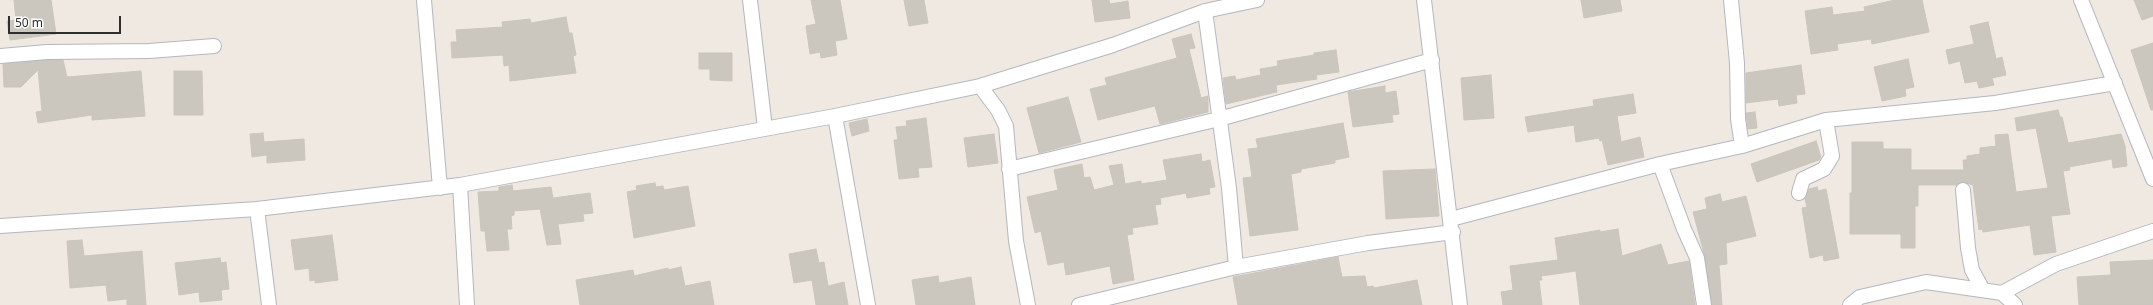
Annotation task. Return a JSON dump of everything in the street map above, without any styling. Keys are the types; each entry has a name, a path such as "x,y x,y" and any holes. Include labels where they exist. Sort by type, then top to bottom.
{"street":[{"path":"424,0 440,188"},
{"path":"750,0 765,128"},
{"path":"0,226 257,209 460,185 836,116 980,86 1114,45 1205,11 1233,3 1257,0"},
{"path":"1424,0 1452,226 1460,305"},
{"path":"1731,0 1737,63 1738,119 1742,146"},
{"path":"2081,0 2153,179"},
{"path":"1205,11 1229,188 1236,267"},
{"path":"0,56 47,52 149,51 214,46"},
{"path":"1008,169 1219,118 1432,60"},
{"path":"1079,305 1236,267 1452,226 1660,164 1742,146 1826,120 1995,102 2115,83"},
{"path":"980,86 998,110 1006,126 1008,169 1016,242 1028,305"},
{"path":"836,116 868,305"},
{"path":"1799,193 1803,179 1824,169 1832,156 1826,120"},
{"path":"1660,164 1684,229 1697,258 1704,305"},
{"path":"460,185 467,305"},
{"path":"1963,190 1972,270 1983,290"},
{"path":"257,209 269,305"},
{"path":"2004,299 2056,264 2153,231"},
{"path":"1850,305 1860,297 1926,282 1983,290 2015,305"}],"building":[{"path":"14,0 51,0 56,34 10,40 7,21 16,20"},
{"path":"811,0 840,0 847,39 835,41 837,55 821,58 820,52 810,54 806,26 816,24"},
{"path":"904,0 924,0 928,23 909,26"},
{"path":"1092,0 1109,0 1110,4 1128,1 1130,18 1095,22"},
{"path":"1581,0 1620,0 1622,11 1584,18"},
{"path":"1895,0 1922,0 1929,32 1872,44 1871,39 1837,44 1838,50 1811,54 1805,11 1832,7 1833,15 1865,11 1864,7"},
{"path":"2134,0 2153,0 2153,16 2142,20"},
{"path":"566,17 569,33 572,33 576,55 573,56 576,73 510,81 509,65 504,66 503,55 452,58 451,42 457,42 456,30 503,27 502,22 530,19 531,23"},
{"path":"1988,22 1996,59 2002,57 2006,75 1992,78 1994,85 1979,88 1977,81 1965,83 1960,61 1949,64 1946,50 1974,44 1970,26"},
{"path":"1191,34 1195,48 1189,49 1201,98 1208,96 1208,112 1160,124 1155,106 1098,120 1090,89 1107,85 1105,78 1177,58 1172,39"},
{"path":"2153,43 2153,110 2151,110 2131,50"},
{"path":"1336,50 1339,72 1316,75 1317,79 1276,85 1277,92 1226,104 1223,78 1235,76 1236,80 1261,75 1260,69 1278,66 1277,61"},
{"path":"699,53 732,53 732,81 710,80 710,69 699,69"},
{"path":"1908,59 1914,87 1905,89 1906,96 1882,101 1874,67"},
{"path":"63,60 67,77 141,71 145,116 92,120 92,115 38,123 36,112 42,111 38,70 21,87 4,87 3,64"},
{"path":"1801,65 1805,94 1796,95 1797,103 1779,106 1778,99 1746,103 1746,73"},
{"path":"174,71 202,71 203,115 174,115"},
{"path":"1491,75 1494,118 1464,120 1461,78"},
{"path":"1385,86 1385,93 1396,91 1399,114 1392,115 1393,122 1353,127 1348,92"},
{"path":"1633,94 1636,113 1617,116 1621,142 1640,137 1644,157 1608,165 1602,140 1600,141 1599,138 1576,142 1574,125 1528,132 1525,117 1594,106 1593,100"},
{"path":"1068,97 1081,142 1039,153 1027,108"},
{"path":"2058,110 2060,117 2062,117 2068,143 2121,134 2125,146 2127,166 2113,168 2112,159 2069,167 2070,170 2063,171 2070,214 2051,216 2056,252 2034,255 2030,225 1983,232 1982,229 1979,230 1973,185 1963,182 1956,185 1918,185 1918,206 1915,206 1915,248 1901,248 1901,234 1850,234 1852,142 1883,142 1883,149 1911,149 1911,170 1964,170 1963,160 1967,160 1967,156 1980,154 1980,148 1996,146 1995,135 2008,134 2016,192 2048,188 2036,128 2017,131 2015,118"},
{"path":"1755,112 1757,128 1748,129 1746,113"},
{"path":"926,118 932,167 918,168 919,177 899,179 894,140 898,140 896,127 907,126 906,121"},
{"path":"867,119 869,131 852,136 849,123"},
{"path":"1343,123 1349,157 1335,160 1335,163 1301,169 1301,172 1291,174 1298,230 1250,236 1243,178 1252,177 1248,149 1258,148 1256,139"},
{"path":"263,133 264,142 304,139 305,160 267,163 267,155 252,157 250,134"},
{"path":"994,134 998,163 968,167 964,138"},
{"path":"1816,141 1821,157 1819,160 1757,182 1751,164"},
{"path":"1201,154 1202,162 1210,160 1215,187 1209,188 1210,194 1187,198 1186,193 1160,198 1161,204 1155,205 1158,224 1132,228 1133,234 1127,235 1134,280 1113,284 1110,266 1066,275 1064,262 1048,265 1041,231 1035,233 1027,197 1058,190 1054,170 1082,164 1084,178 1090,177 1094,190 1114,185 1109,166 1122,164 1125,184 1141,181 1141,184 1167,180 1163,160"},
{"path":"1435,169 1439,216 1386,219 1383,171"},
{"path":"655,183 656,187 663,186 664,190 688,186 695,226 634,238 627,192 637,190 636,186"},
{"path":"512,185 513,191 551,187 553,198 590,193 593,213 583,214 584,221 558,224 561,244 547,245 540,209 514,211 514,215 511,216 512,229 507,229 509,250 487,251 485,231 481,231 478,192 499,191 499,187"},
{"path":"1817,187 1818,191 1826,189 1839,258 1824,261 1823,255 1810,258 1802,208 1807,207 1805,199 1809,189"},
{"path":"1720,194 1722,202 1746,196 1756,236 1726,243 1727,264 1719,265 1722,305 1712,305 1705,257 1693,212 1707,209 1705,198"},
{"path":"1618,229 1622,256 1661,244 1668,265 1689,261 1695,305 1580,305 1576,271 1541,276 1542,280 1539,280 1542,305 1503,305 1501,292 1513,290 1510,266 1558,260 1555,238 1600,230 1600,232"},
{"path":"332,235 338,280 315,283 315,280 310,281 309,268 295,270 291,240"},
{"path":"82,240 84,256 142,251 146,305 127,305 127,299 108,301 106,285 70,288 67,241"},
{"path":"816,249 819,263 824,262 828,286 844,282 848,305 816,305 812,280 794,283 789,254"},
{"path":"1338,257 1342,277 1365,276 1367,287 1373,286 1374,288 1417,280 1422,305 1238,305 1233,277"},
{"path":"220,258 221,263 226,262 229,289 221,290 222,300 200,302 199,292 179,295 175,263"},
{"path":"2153,260 2153,305 2079,305 2077,277 2111,275 2110,262"},
{"path":"681,267 685,286 710,281 714,305 580,305 576,280 633,270 634,276 668,268 668,270"},
{"path":"938,276 939,283 971,277 975,305 916,305 912,280"}]}
